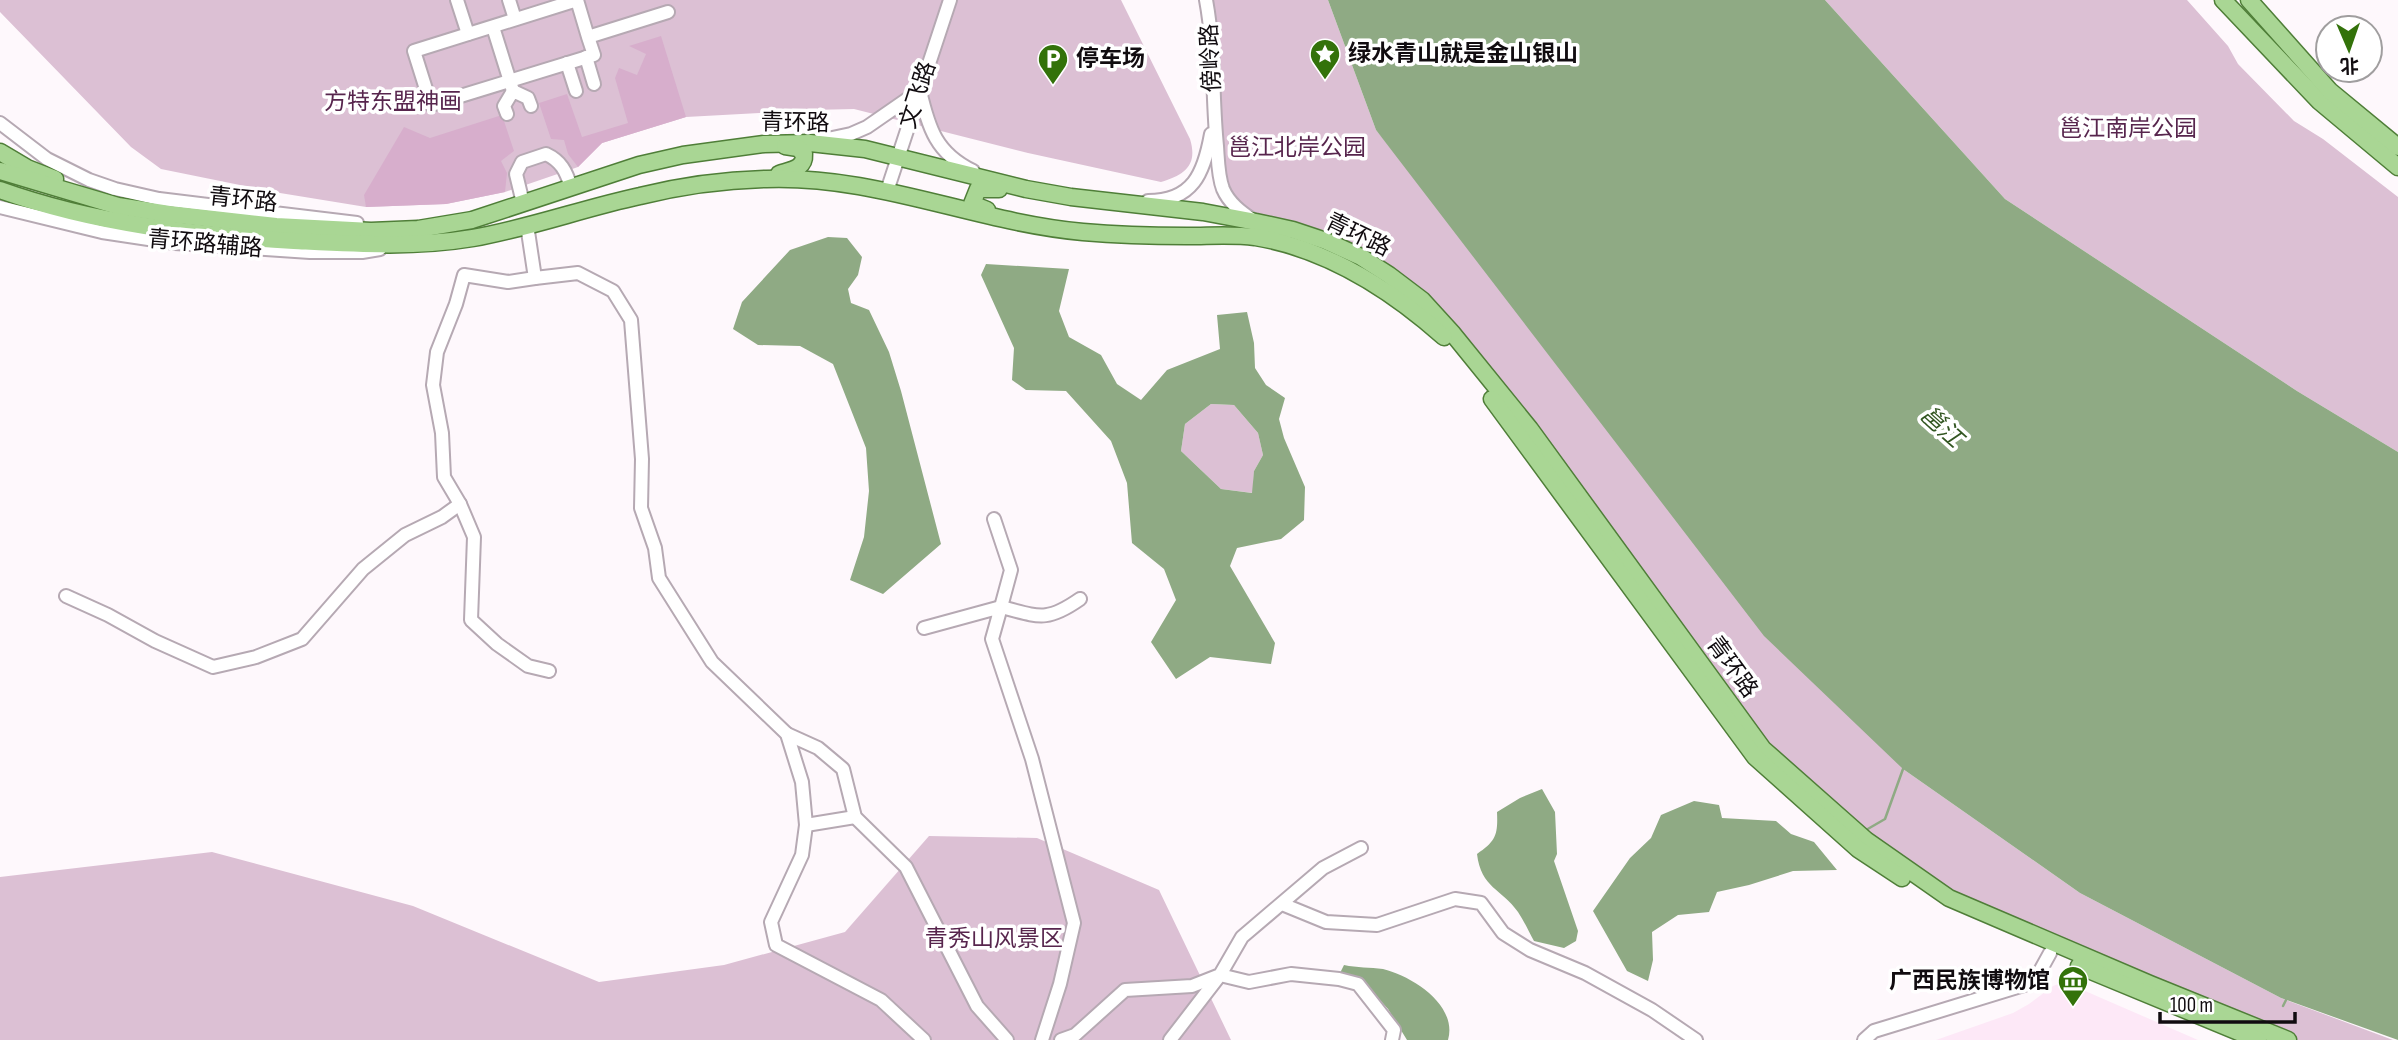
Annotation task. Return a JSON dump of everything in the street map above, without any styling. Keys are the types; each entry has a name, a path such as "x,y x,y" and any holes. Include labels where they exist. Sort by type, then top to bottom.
{"main road":[{"path":"2223,0 2319,101 2398,167"},
{"path":"2249,0 2330,91 2398,147"},
{"name":"青环路","path":"114,213 338,231 381,231 447,225 472,220 639,165 683,155 764,144 810,143 865,149 1026,189 1203,212 1315,237 1361,257 1422,300 1530,429 1763,749 1866,840 1949,898 2288,1040"},
{"path":"764,144 798,148 804,154 800,167 767,178"},
{"path":"0,152 27,168 83,187 114,213"},
{"path":"0,171 114,213"},
{"name":"青环路","path":"114,213 167,230 327,243 414,244 476,238 672,189 767,178 810,179 860,184 1016,223 1097,233 1254,237 1289,245 1319,256 1353,270 1399,300 1444,338 1521,436 1755,757 1869,856 1948,908 2258,1040"},
{"path":"1016,223 972,204 978,188 1026,189"},
{"path":"0,190 60,209 114,213"}],"street":[{"path":"457,0 468,34"},
{"path":"509,0 515,19"},
{"path":"577,0 594,55 511,86 431,106 414,51 493,27 577,0"},
{"name":"文飞路","path":"887,191 950,0"},
{"name":"傍岭路","path":"1206,0 1210,22 1214,116"},
{"path":"589,37 668,12"},
{"path":"493,27 511,86 528,99 531,106"},
{"path":"586,57 594,84"},
{"path":"567,63 576,91"},
{"path":"507,114 504,106 511,86"},
{"path":"810,143 851,134 867,127 920,91 926,117 940,147 962,166 991,180"},
{"path":"1105,201 1159,201 1184,192 1194,183 1206,159 1214,116"},
{"path":"1214,116 1223,190 1241,212 1256,222"},
{"path":"0,123 47,159 89,180 115,189 159,199 356,223 381,231"},
{"path":"523,203 516,174 520,155 544,148 558,160 571,187"},
{"name":"青环路辅路","path":"0,207 91,230 175,243 343,252 362,252 414,244"},
{"path":"527,226 535,278"},
{"path":"549,671 528,666 497,644 471,620 474,537 460,504 444,478 442,433 433,385 437,352 464,275 508,282 578,273 613,291 631,320 642,459 641,508 655,548 659,578 712,662 787,734 818,748 843,769 855,817 906,867 976,1006 1007,1040"},
{"path":"66,596 213,667 245,660 302,639 363,569 405,535 442,517 460,504"},
{"path":"994,519 1011,570 992,639 1032,759 1074,923 1060,984 1042,1040"},
{"path":"924,628 1001,607 1035,616 1058,614 1080,598"},
{"path":"787,734 802,782 806,825 802,855 771,922 776,945 881,1000 924,1040"},
{"path":"806,825 855,817"},
{"path":"1170,1040 1220,975 1242,937 1323,868 1361,848"},
{"path":"1282,904 1326,922 1377,925 1455,899 1481,903 1503,933 1530,950 1596,979 1653,1010 1696,1040"},
{"path":"1864,1040 1874,1031 1908,1023 2034,982 2050,953"},
{"path":"1061,1040 1075,1035 1125,990 1192,986 1220,975 1249,982 1291,974 1339,979 1357,985 1394,1030 1392,1040"}],"shaded area":[{"path":"661,36 686,117 602,143 578,167 568,154 564,140 551,139 539,103 567,94 582,137 628,123 615,78 619,68 637,75 646,54 629,46"},
{"path":"502,115 514,151 501,161 507,173 505,192 446,204 366,207 364,195 404,127 430,138"},
{"name":"广西民族博物馆","path":"2061,983 2069,984 2198,1040 1936,1040 2013,1013"}],"green space":[{"name":"方特东盟神画","path":"0,0 1121,0 1190,139 1192,156 1188,168 1161,182 1028,153 854,109 686,117 602,143 578,167 505,192 446,204 366,207 161,169 131,147 0,12"},
{"name":"邕江北岸公园","path":"1206,0 1328,0 1376,130 1903,769 2080,893 2281,998 2393,1040 2288,1040 1949,898 1763,749 1453,334 1361,257 1256,222 1223,190"},
{"name":"邕江南岸公园","path":"1825,0 2187,0 2228,46 2238,64 2294,121 2323,139 2398,197 2398,452 2297,391 2005,199"},
{"path":"1211,404 1234,405 1258,433 1263,455 1254,471 1253,493 1221,489 1181,451 1185,424"},
{"name":"青秀山风景区","path":"929,836 1037,838 1159,890 1231,1040 0,1040 0,877 212,852 413,906 599,982 724,965 845,932"}],"water":[{"name":"邕江","path":"1328,0 1825,0 2005,199 2297,391 2398,452 2398,1040 2281,998 2080,893 1903,769 1764,636 1376,130"},
{"path":"828,237 847,238 862,257 858,275 848,289 851,303 869,310 889,352 941,544 883,594 850,580 864,537 869,491 866,448 833,364 800,346 758,345 733,329 742,302 790,250"},
{"path":"986,264 1069,269 1059,311 1069,337 1101,355 1117,384 1141,400 1167,370 1220,349 1217,315 1247,312 1254,343 1255,368 1266,385 1285,398 1279,419 1284,438 1305,487 1304,520 1281,539 1237,548 1230,566 1275,643 1271,664 1210,657 1176,679 1151,642 1176,600 1164,569 1132,543 1127,483 1111,441 1066,391 1026,390 1012,380 1014,348 981,275","holes":["1211,404 1234,405 1258,433 1263,455 1254,471 1252,493 1221,489 1181,451 1185,424"]},
{"path":"1542,789 1555,812 1557,854 1554,861 1578,931 1576,941 1564,948 1534,941 1512,904 1483,874 1477,854 1494,837 1497,812"},
{"path":"1694,801 1719,805 1722,818 1776,821 1791,834 1814,842 1837,870 1793,871 1717,892 1709,912 1678,915 1652,932 1653,960 1648,981 1627,971 1593,911 1630,858 1651,838 1661,815"},
{"path":"1344,965 1383,969 1419,985 1439,1004 1446,1015 1448,1040 1407,1040 1388,1009 1359,977 1340,973"}],"waterway":[{"path":"1866,830 1885,819 1903,769"},
{"path":"2283,1006 2286,1000"}],"place":[{"name":"绿水青山就是金山银山","path":"1325,81"},
{"name":"停车场","path":"1053,86"},
{"name":"广西民族博物馆","path":"2073,1008"}]}
